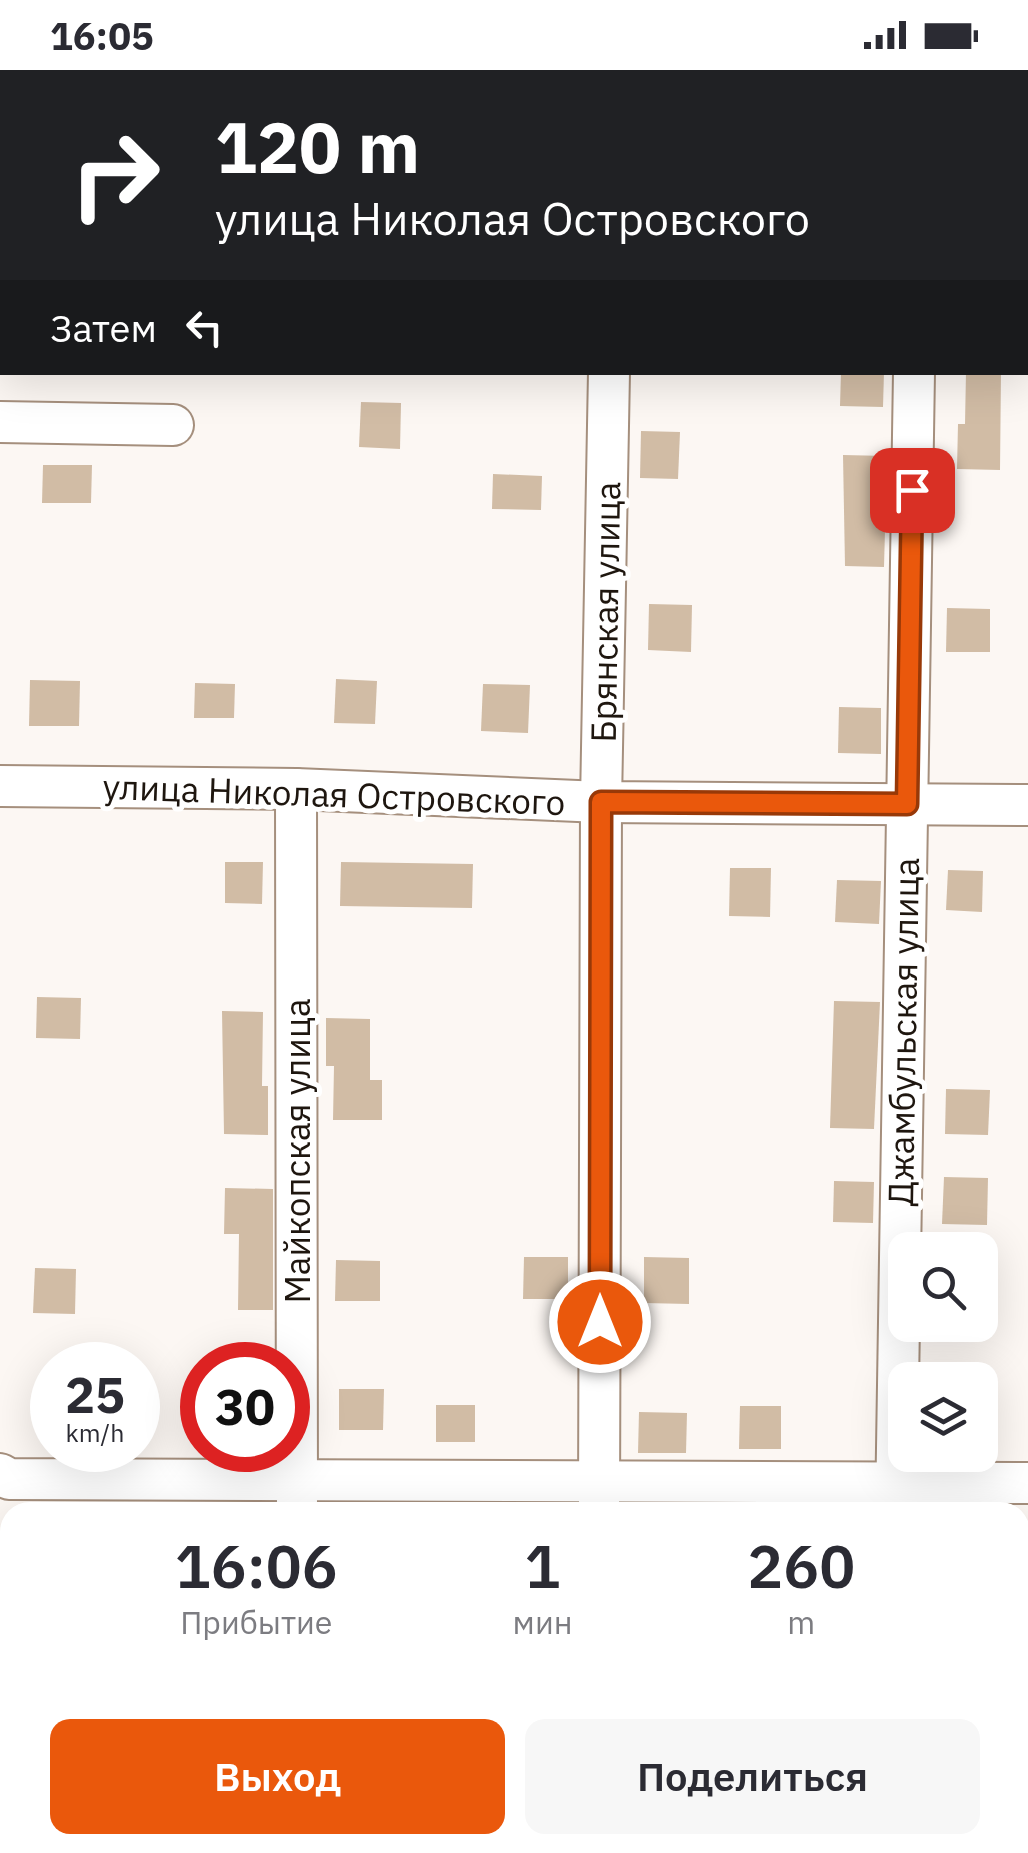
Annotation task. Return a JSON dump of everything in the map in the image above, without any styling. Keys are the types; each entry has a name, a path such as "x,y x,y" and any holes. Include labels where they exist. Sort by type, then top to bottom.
{"street":[{"name":"Брянская улица","path":"599,1497 601,802 609,375"},
{"name":"Джамбульская улица","path":"896,1497 914,375"},
{"path":"0,422 172,425"},
{"name":"улица Николая Островского","path":"0,786 296,789 601,802 1028,805"},
{"name":"Майкопская улица","path":"296,789 298,1497"},
{"path":"0,1474 9,1479 298,1497 896,1497 1028,1483"}],"building":[{"path":"841,375 884,375 883,407 840,406"},
{"path":"966,375 1001,375 1000,470 957,469 958,424 965,424"},
{"path":"361,402 401,403 400,449 359,447"},
{"path":"641,431 680,432 678,479 640,478"},
{"path":"843,455 887,456 884,567 845,566"},
{"path":"43,465 92,465 91,503 42,503"},
{"path":"493,474 542,476 541,510 492,509"},
{"path":"649,604 692,605 691,652 648,650"},
{"path":"947,608 990,609 990,652 946,652"},
{"path":"336,679 377,681 375,724 334,723"},
{"path":"30,680 80,681 79,726 29,726"},
{"path":"195,683 235,684 234,718 194,718"},
{"path":"483,684 530,685 528,733 481,731"},
{"path":"839,707 881,708 881,754 838,753"},
{"path":"225,862 263,862 262,904 225,903"},
{"path":"341,862 473,864 472,908 340,906"},
{"path":"730,868 771,868 770,917 729,916"},
{"path":"948,870 983,871 982,912 946,910"},
{"path":"837,880 881,881 879,924 835,922"},
{"path":"37,997 81,998 80,1039 36,1038"},
{"path":"834,1001 880,1002 874,1129 830,1128"},
{"path":"222,1011 263,1012 262,1086 268,1086 268,1135 224,1134"},
{"path":"326,1018 370,1019 370,1080 382,1080 382,1120 333,1120 334,1066 326,1066"},
{"path":"946,1089 990,1090 988,1135 945,1134"},
{"path":"944,1177 988,1178 987,1225 942,1224"},
{"path":"834,1181 874,1182 873,1223 833,1222"},
{"path":"225,1188 273,1189 273,1310 238,1310 239,1234 224,1234"},
{"path":"524,1257 568,1257 568,1299 523,1299"},
{"path":"644,1257 689,1258 689,1304 644,1303"},
{"path":"336,1260 380,1261 380,1301 335,1301"},
{"path":"35,1268 76,1269 75,1314 33,1313"},
{"path":"339,1389 384,1389 383,1430 339,1430"},
{"path":"436,1405 475,1405 475,1442 436,1442"},
{"path":"740,1406 781,1406 781,1449 739,1449"},
{"path":"639,1412 687,1413 686,1453 638,1453"}],"route":[{"path":"600,1322 601,802 907,804 912,490"}]}
